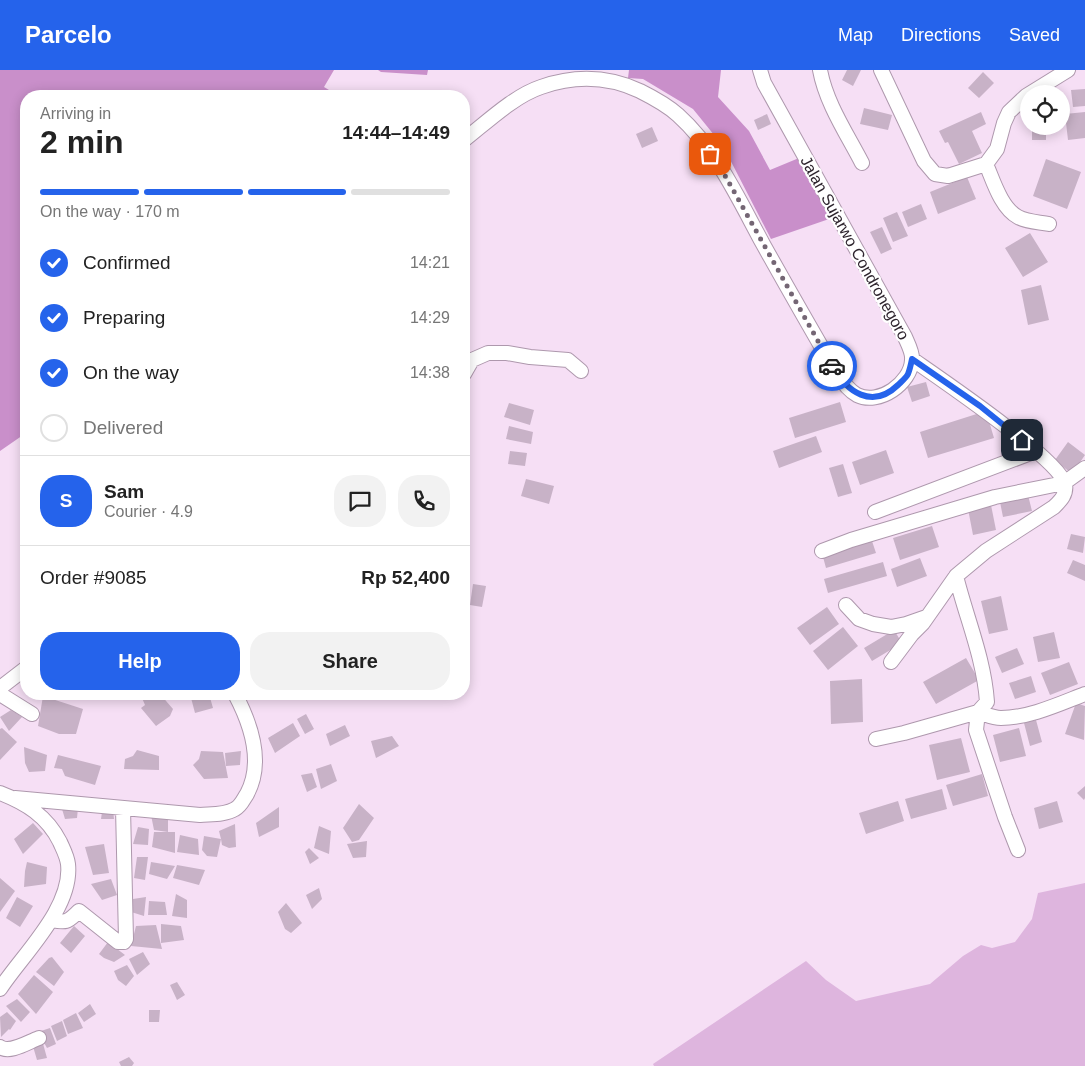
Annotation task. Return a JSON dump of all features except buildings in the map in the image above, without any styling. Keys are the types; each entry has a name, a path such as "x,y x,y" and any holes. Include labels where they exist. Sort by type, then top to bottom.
{"street":[{"name":"Jalan Sujarwo Condronegoro","path":"470,135 520,97 539,87 559,81 600,78 625,84 659,100 678,114 698,136 723,172 844,384 857,394 875,397 893,390 908,376 912,359 905,337 764,83 760,70"},
{"path":"820,70 821,78 836,114 862,163"},
{"path":"881,70 929,169 936,174 948,176 986,164 997,149 1009,112 1026,96 1068,70"},
{"path":"986,164 1004,203 1012,212 1023,219 1049,224"},
{"path":"470,364 472,360 488,353 508,353 568,360 581,371"},
{"path":"891,662 956,576 986,550 1054,507 1065,493 1064,482 1059,474 1036,452 980,406 912,359"},
{"path":"876,512 1036,452"},
{"path":"822,551 852,540 995,497 1064,482 1085,468"},
{"path":"956,576 986,688 987,702 978,712 976,730 1018,850"},
{"path":"846,605 859,619 891,627 926,617"},
{"path":"0,688 20,673"},
{"path":"0,694 32,714"},
{"path":"876,739 978,712 999,718 1017,716 1043,710 1085,694"},
{"path":"15,798 211,814 234,809 241,804 251,786 255,772 255,757 251,734 238,700"},
{"path":"0,792 15,798 35,811 48,823 57,837 68,864 68,876 64,890 51,920 0,988"},
{"path":"48,823 60,803"},
{"path":"51,920 71,921 79,912 118,942 124,942 126,939 123,808"},
{"path":"0,1047 10,1050 39,1038"}],"shaded area":[{"path":"0,70 334,70 324,87 329,90 20,90 20,437 0,451"},
{"path":"378,70 428,70 427,75 381,72"},
{"path":"629,70 721,70 718,97 749,131 770,170 799,158 832,218 771,239 723,146 693,109 643,79 628,78"},
{"path":"1085,883 1085,1066 654,1066 653,1064 806,961 826,980 856,1001 930,984 963,956 981,945 992,948 1015,942 1032,919 1038,893"}],"way so far":[{"path":"710,154 723,172 832,366"}],"route":[{"path":"832,366 844,384 857,394 875,397 893,390 908,376 912,359 980,406 1022,440"}]}
